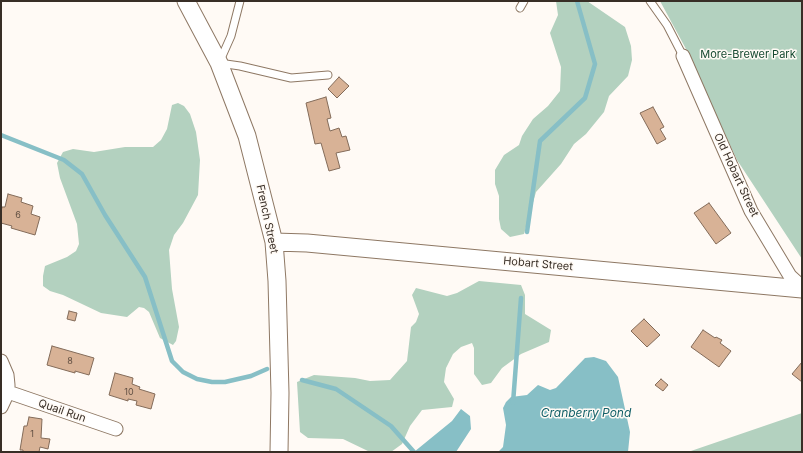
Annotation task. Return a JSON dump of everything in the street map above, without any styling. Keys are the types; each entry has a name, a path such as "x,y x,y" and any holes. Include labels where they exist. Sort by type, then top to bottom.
{"street":[{"name":"French Street","path":"186,1 219,64 247,136 274,242 277,281 280,393 279,452"},
{"name":"Old Hobart Street","path":"683,56 751,211 786,270 802,288"},
{"name":"Hobart Street","path":"274,242 307,243 802,288"},
{"path":"1,361 7,375 8,392 1,408"},
{"name":"Quail Run","path":"8,392 116,430"}],"lane":[{"path":"240,1 231,36 219,64 240,66 291,78 328,75"},
{"path":"520,8 524,1"},
{"path":"650,1 667,25 683,56"}],"green space":[{"path":"556,1 587,1 625,27 631,46 632,60 628,76 609,96 604,112 586,134 574,144 561,164 536,192 524,234 510,237 501,229 499,219 499,196 495,184 495,170 504,155 519,145 522,136 533,119 548,106 560,91 561,67 550,33 558,15"},
{"name":"More-Brewer Park","path":"660,1 802,1 802,259 737,160 686,49"},
{"path":"178,103 184,106 190,114 196,132 200,160 198,195 183,223 174,235 169,250 172,289 179,327 176,341 173,345 160,338 149,312 144,308 139,307 127,317 101,313 63,295 50,291 43,286 43,276 45,266 67,257 76,251 79,244 77,224 60,178 57,163 63,152 73,149 94,152 125,147 153,147 161,140 167,129 172,105"},
{"path":"479,281 521,285 525,295 525,314 551,330 549,342 521,354 502,368 491,383 482,385 474,374 474,348 472,343 461,347 453,354 446,368 444,382 454,399 452,407 422,410 410,426 402,444 391,452 370,452 343,439 308,438 300,432 297,382 314,375 355,378 370,381 390,380 407,361 411,327 416,322 419,314 412,295 416,288 447,296 457,293"},
{"path":"802,413 802,452 688,452"}],"water":[{"name":"Cranberry Pond","path":"594,357 606,361 618,377 630,432 628,452 498,452 503,447 506,425 503,408 511,397 527,395 538,385 550,390 556,388 585,358"},
{"path":"461,409 470,416 471,429 456,452 414,452 452,421"}],"building":[{"path":"339,77 349,86 337,98 328,89"},
{"path":"326,97 331,118 327,119 330,131 339,128 342,137 346,136 350,150 336,153 340,168 329,171 321,143 315,144 306,103"},
{"path":"653,107 664,127 660,129 666,139 657,144 640,113"},
{"path":"8,194 22,198 21,202 33,206 31,214 40,217 35,235 11,228 12,226 1,223 2,207 5,207"},
{"path":"709,203 731,233 716,244 694,213"},
{"path":"69,311 77,313 75,321 67,319"},
{"path":"644,319 660,335 647,347 631,331"},
{"path":"703,330 715,338 716,337 722,340 720,343 731,351 719,367 691,347"},
{"path":"52,346 94,358 89,375 75,371 75,373 47,365"},
{"path":"802,362 802,382 792,374"},
{"path":"115,373 133,378 132,384 140,387 139,389 155,394 151,409 136,405 137,401 128,399 128,401 109,395"},
{"path":"661,379 668,385 663,391 655,385"},
{"path":"29,417 42,419 41,438 50,439 48,449 40,447 39,452 23,452 23,450 20,450 24,426 27,426"}],"waterway":[{"path":"527,232 540,141 585,98 595,64 577,1"},
{"path":"1,135 64,160 82,174 105,215 145,277 172,361 183,372 197,379 212,382 225,382 251,376 267,369"},
{"path":"513,403 521,298"},
{"path":"302,380 336,389 391,426 414,452"}]}
